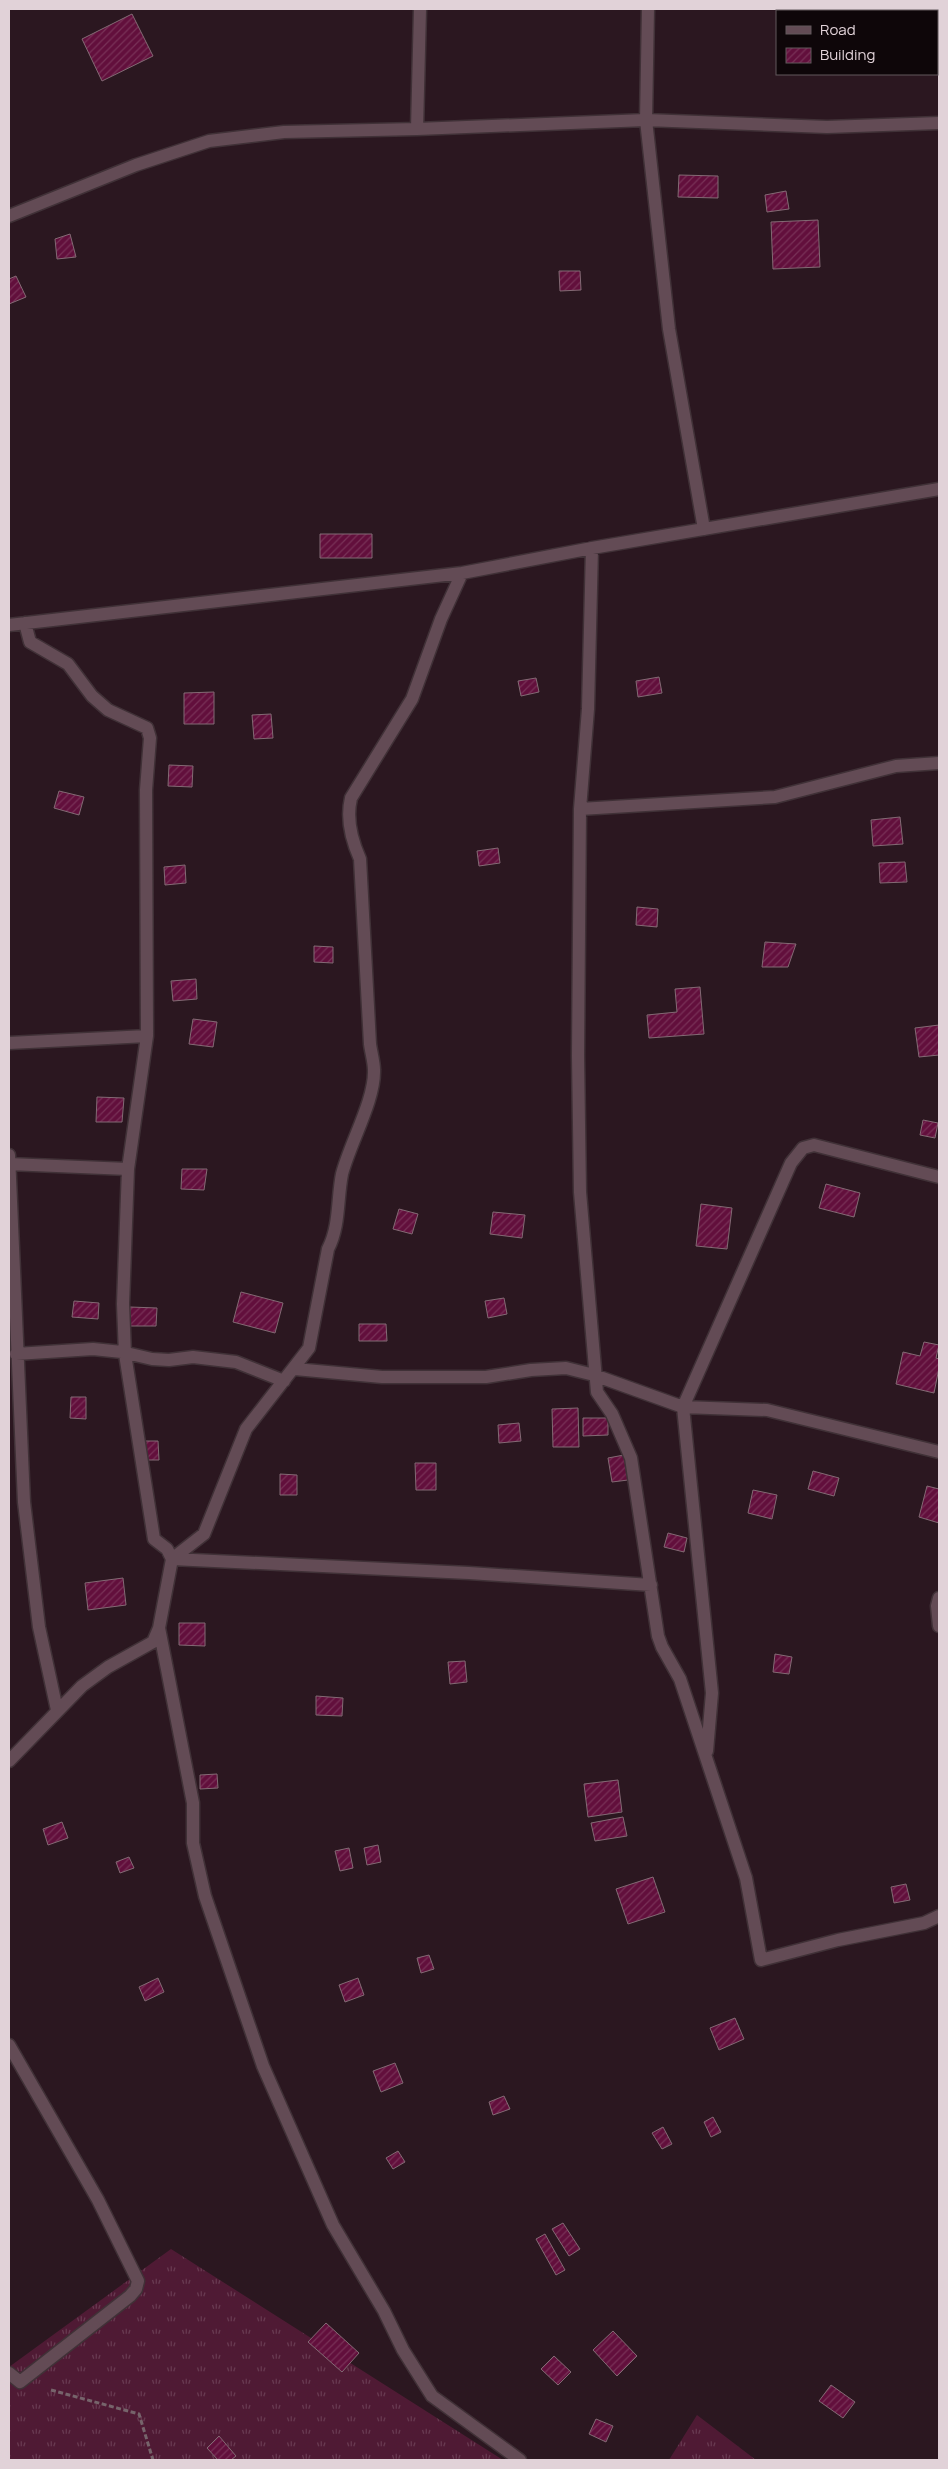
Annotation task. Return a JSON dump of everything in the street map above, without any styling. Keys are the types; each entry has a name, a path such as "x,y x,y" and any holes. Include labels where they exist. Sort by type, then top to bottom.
{"street":[{"path":"417,129 420,9"},
{"path":"648,9 644,96 646,120 669,330 704,529"},
{"path":"9,215 136,165 209,142 284,132 646,120 827,127 939,123"},
{"path":"9,625 462,573 592,548 939,489"},
{"path":"592,548 588,710 580,809 580,1192 596,1392 612,1414 630,1458 658,1636 680,1679 746,1878 761,1960 838,1940 924,1923 939,1916"},
{"path":"172,1559 204,1534 246,1429 310,1348 328,1249 334,1236 337,1198 343,1171 368,1098 373,1076 360,858 354,844 348,811 351,798 412,699 441,619 462,573"},
{"path":"9,1760 82,1686 108,1666 153,1642 159,1628 172,1559 167,1549 154,1538 151,1530 125,1354 123,1304 128,1169 147,1036 146,790 150,738 147,728 108,710 92,696 68,664 30,642 25,623"},
{"path":"580,809 775,797 896,766 939,763"},
{"path":"9,1043 147,1036"},
{"path":"706,1758 712,1693 683,1407 791,1162 803,1148 814,1145 939,1177"},
{"path":"9,1156 16,1354 24,1502 39,1627 57,1710"},
{"path":"9,1164 128,1169"},
{"path":"16,1354 93,1349 152,1359 169,1360 193,1357 236,1362 284,1381"},
{"path":"295,1369 382,1377 486,1377 531,1370 566,1368 594,1375 683,1407 767,1410 939,1452"},
{"path":"172,1559 469,1573 651,1585"},
{"path":"939,1603 939,1626"},
{"path":"159,1628 193,1803 193,1843 205,1896 262,2066 333,2224 384,2311 403,2350 432,2396 520,2460"},
{"path":"9,2045 98,2200 138,2281 136,2289 130,2296 20,2382 9,2373"}],"path":[{"path":"20,2382 139,2414 152,2460"}],"green space":[{"path":"171,2249 503,2460 9,2460 9,2367"},
{"path":"697,2415 756,2460 669,2460"}],"building":[{"path":"132,14 153,56 102,81 82,39"},
{"path":"679,175 718,176 718,198 678,197"},
{"path":"786,191 789,209 767,212 765,195"},
{"path":"818,220 820,267 773,269 771,222"},
{"path":"70,234 76,257 57,259 55,239"},
{"path":"559,271 580,271 581,290 560,291"},
{"path":"16,276 26,297 9,304 9,279"},
{"path":"320,534 372,534 372,558 320,558"},
{"path":"659,677 662,693 638,697 636,681"},
{"path":"536,678 539,692 521,696 518,681"},
{"path":"214,692 214,724 184,724 184,693"},
{"path":"271,714 273,738 254,739 252,715"},
{"path":"169,765 193,766 192,787 168,786"},
{"path":"59,791 84,797 79,815 54,808"},
{"path":"900,817 903,844 873,846 871,820"},
{"path":"498,848 500,863 479,866 477,851"},
{"path":"905,862 907,882 880,883 879,863"},
{"path":"185,865 186,883 165,885 164,867"},
{"path":"637,907 658,909 657,927 636,925"},
{"path":"765,942 796,944 788,967 762,967"},
{"path":"314,946 333,947 333,963 314,962"},
{"path":"196,979 197,999 173,1001 171,981"},
{"path":"700,987 704,1034 649,1038 647,1015 677,1012 675,989"},
{"path":"193,1019 217,1022 213,1047 189,1044"},
{"path":"939,1025 939,1055 919,1057 915,1028"},
{"path":"97,1097 124,1098 122,1122 96,1122"},
{"path":"923,1120 938,1123 935,1138 920,1135"},
{"path":"182,1169 207,1169 204,1190 181,1189"},
{"path":"826,1184 860,1193 854,1217 819,1208"},
{"path":"701,1204 732,1208 727,1249 696,1246"},
{"path":"399,1209 418,1214 412,1234 393,1229"},
{"path":"493,1212 525,1215 522,1238 490,1234"},
{"path":"241,1292 283,1303 275,1333 233,1322"},
{"path":"504,1298 507,1314 488,1318 485,1301"},
{"path":"74,1301 99,1303 98,1319 72,1317"},
{"path":"130,1307 157,1308 156,1326 130,1326"},
{"path":"359,1324 386,1324 387,1341 359,1341"},
{"path":"924,1342 939,1345 936,1358 939,1359 939,1368 934,1393 896,1384 903,1352 920,1356"},
{"path":"71,1397 86,1397 86,1419 70,1418"},
{"path":"578,1408 579,1447 553,1447 552,1409"},
{"path":"583,1418 608,1418 608,1435 583,1436"},
{"path":"519,1423 521,1441 499,1443 498,1425"},
{"path":"143,1441 158,1441 159,1460 143,1460"},
{"path":"624,1455 628,1480 612,1482 608,1458"},
{"path":"415,1463 436,1463 436,1490 416,1490"},
{"path":"813,1471 839,1478 834,1496 808,1489"},
{"path":"280,1474 297,1475 297,1495 280,1495"},
{"path":"927,1486 939,1489 939,1523 919,1517"},
{"path":"753,1490 777,1495 772,1519 748,1513"},
{"path":"668,1533 687,1538 684,1552 664,1547"},
{"path":"123,1578 126,1605 88,1610 85,1583"},
{"path":"179,1623 205,1623 205,1646 179,1645"},
{"path":"775,1654 792,1657 789,1674 773,1672"},
{"path":"465,1661 467,1682 450,1684 448,1662"},
{"path":"316,1696 343,1698 342,1716 316,1715"},
{"path":"217,1774 218,1788 200,1789 200,1775"},
{"path":"618,1780 622,1812 588,1817 584,1784"},
{"path":"623,1817 627,1836 595,1841 591,1823"},
{"path":"62,1822 68,1838 48,1845 43,1829"},
{"path":"378,1845 381,1862 367,1865 364,1848"},
{"path":"349,1848 353,1868 340,1871 335,1851"},
{"path":"129,1857 134,1868 120,1873 116,1862"},
{"path":"653,1877 665,1912 628,1924 616,1889"},
{"path":"906,1884 910,1900 894,1903 891,1887"},
{"path":"429,1955 434,1969 421,1973 417,1958"},
{"path":"158,1978 164,1992 145,2001 139,1987"},
{"path":"358,1978 364,1995 345,2002 339,1985"},
{"path":"735,2018 744,2039 719,2050 710,2028"},
{"path":"395,2063 403,2083 381,2092 373,2071"},
{"path":"504,2096 510,2109 493,2115 489,2102"},
{"path":"713,2117 721,2132 711,2137 704,2122"},
{"path":"663,2127 672,2144 662,2149 652,2133"},
{"path":"398,2151 405,2162 393,2169 386,2158"},
{"path":"563,2223 580,2249 569,2256 552,2229"},
{"path":"545,2234 565,2270 556,2275 536,2239"},
{"path":"326,2323 359,2353 342,2372 308,2342"},
{"path":"613,2331 637,2356 617,2376 593,2350"},
{"path":"554,2356 571,2372 558,2385 541,2369"},
{"path":"831,2385 855,2402 843,2418 819,2401"},
{"path":"596,2419 613,2426 606,2442 589,2434"},
{"path":"219,2436 236,2456 231,2460 218,2460 207,2448"}]}
